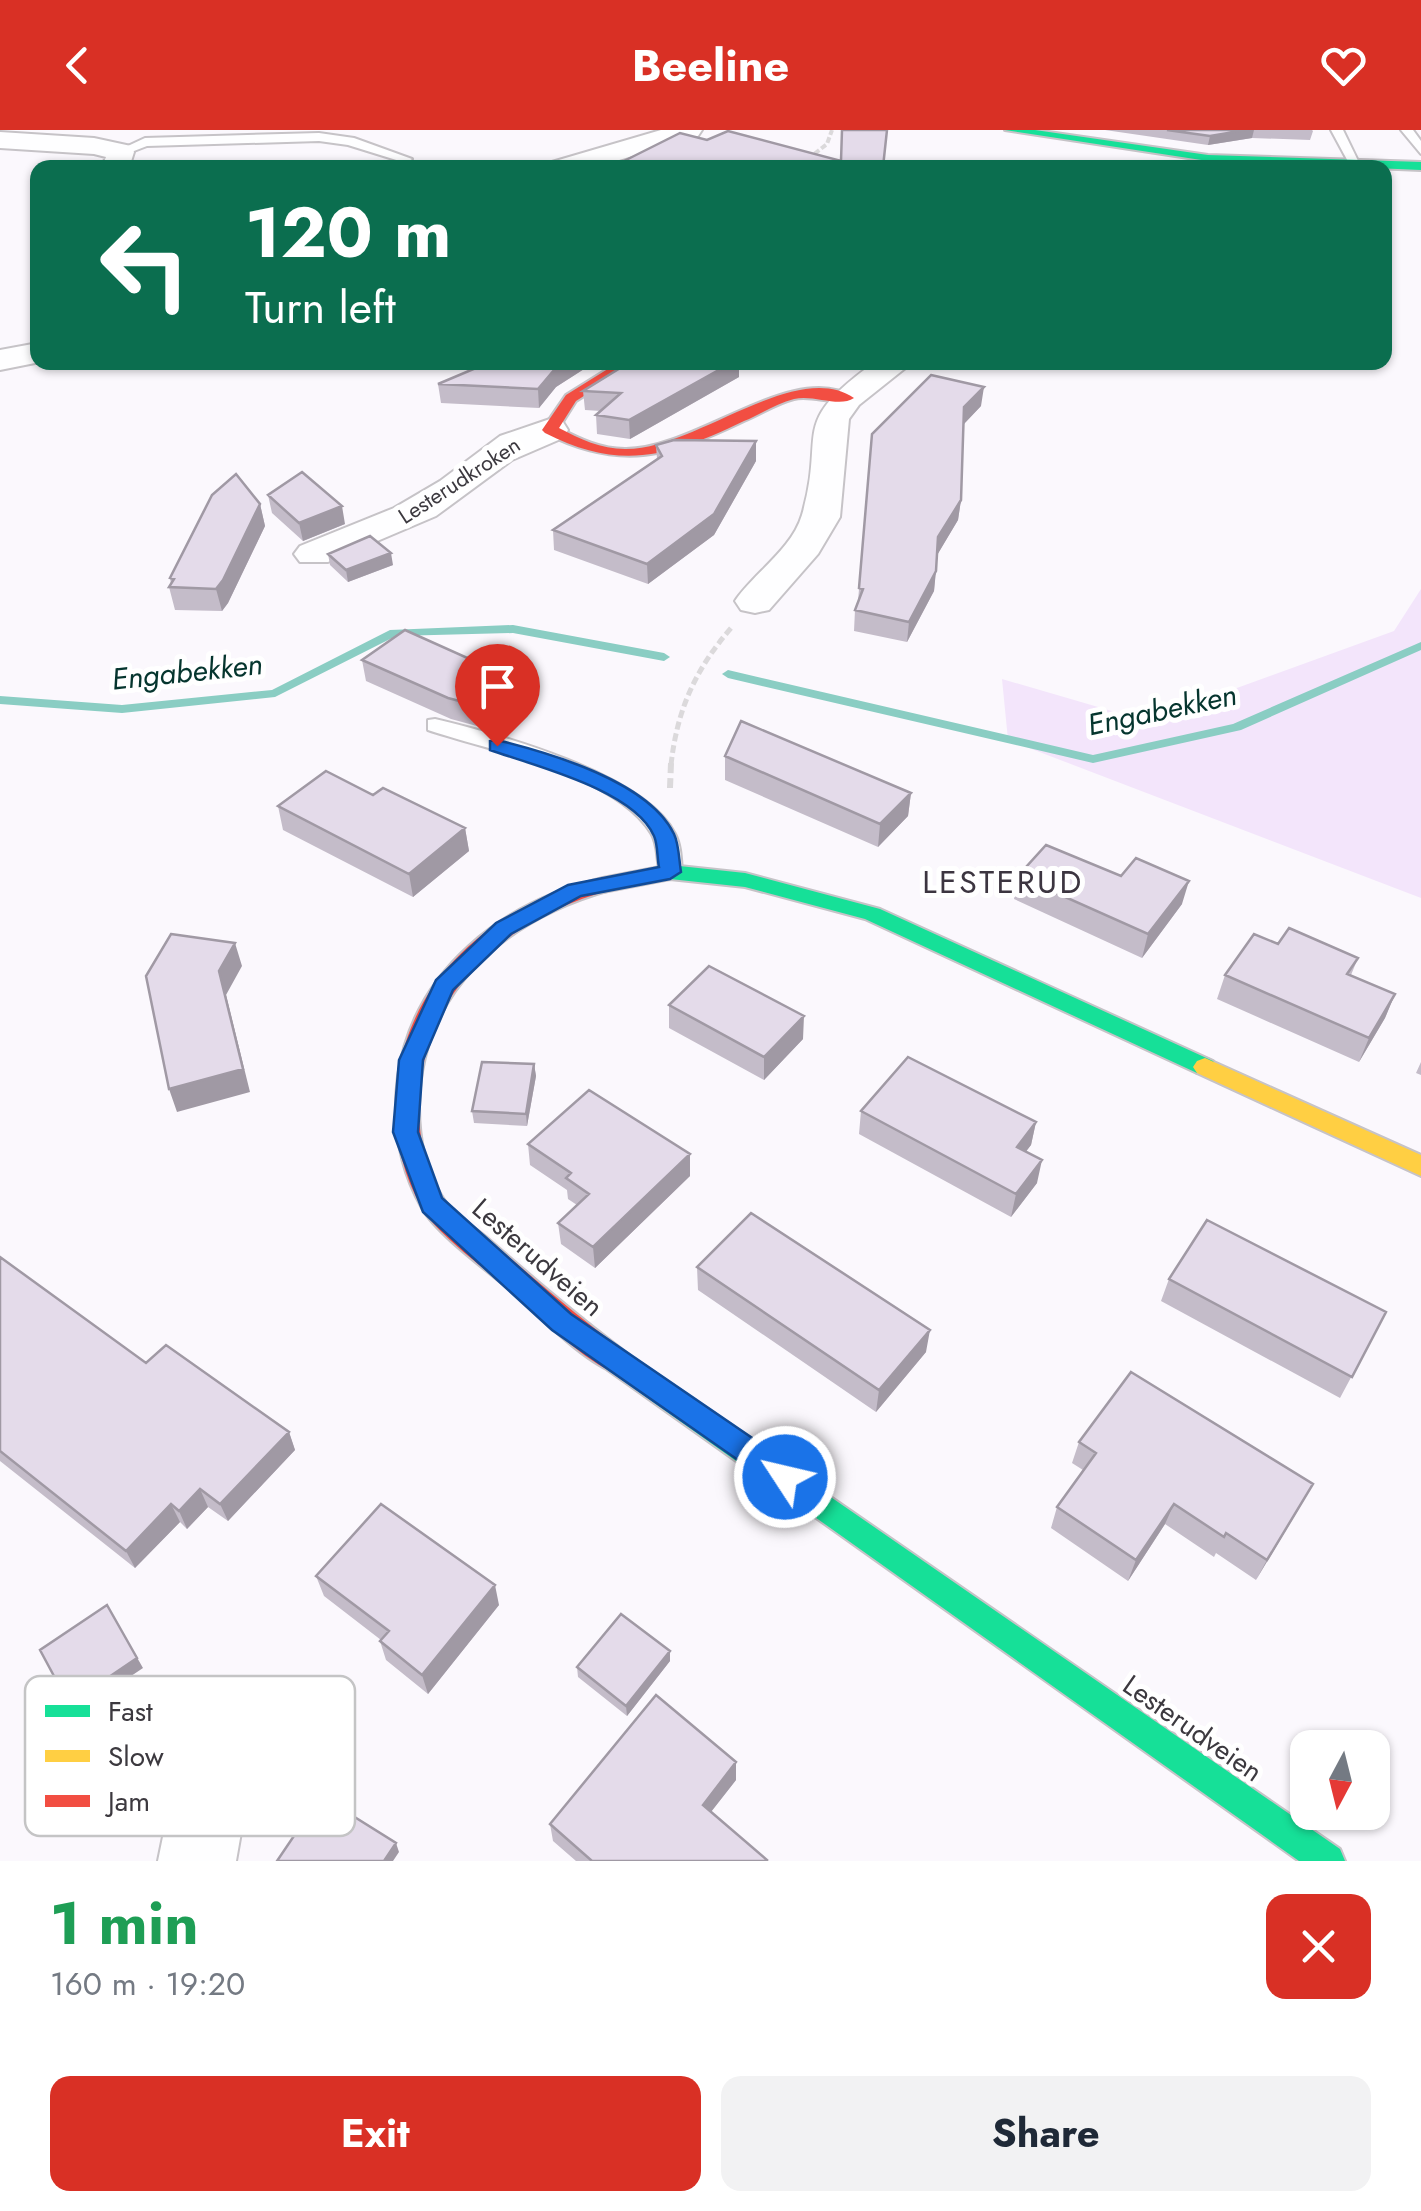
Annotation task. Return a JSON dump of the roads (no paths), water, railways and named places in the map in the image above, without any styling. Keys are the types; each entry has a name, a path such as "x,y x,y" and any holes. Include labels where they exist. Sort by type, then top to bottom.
{"street":[{"path":"589,160 688,130"},
{"path":"1011,130 1191,160"},
{"path":"0,140 94,146 118,160"},
{"path":"1392,165 1421,166"},
{"path":"0,360 30,354"},
{"name":"Lesterudkroken","path":"550,430 552,415 569,399 617,370"},
{"path":"755,601 804,546 821,517 832,418 846,398 885,370"},
{"name":"Lesterudkroken","path":"550,430 569,446 626,457 660,453 785,397 802,393 846,398"},
{"name":"Lesterudkroken","path":"314,554 403,518 442,497 493,452 550,430"},
{"name":"Lesterudveien","path":"1328,1861 562,1322 432,1204 405,1132 411,1060 444,986 504,928 575,890 670,872 745,880 872,914 1421,1166"},
{"path":"197,1861 202,1836"}],"lane":[{"path":"1337,130 1354,160"},
{"path":"118,160 145,142 319,137 350,141 406,159"},
{"path":"435,725 586,777 640,804 665,836 670,872"}],"waterway":[{"name":"Engabekken","path":"0,700 122,709 275,693 394,633 513,629 664,657"},
{"name":"Engabekken","path":"728,674 1093,759 1237,727 1421,646"}],"district":[{"name":"LESTERUD","path":"1003,882"}]}
